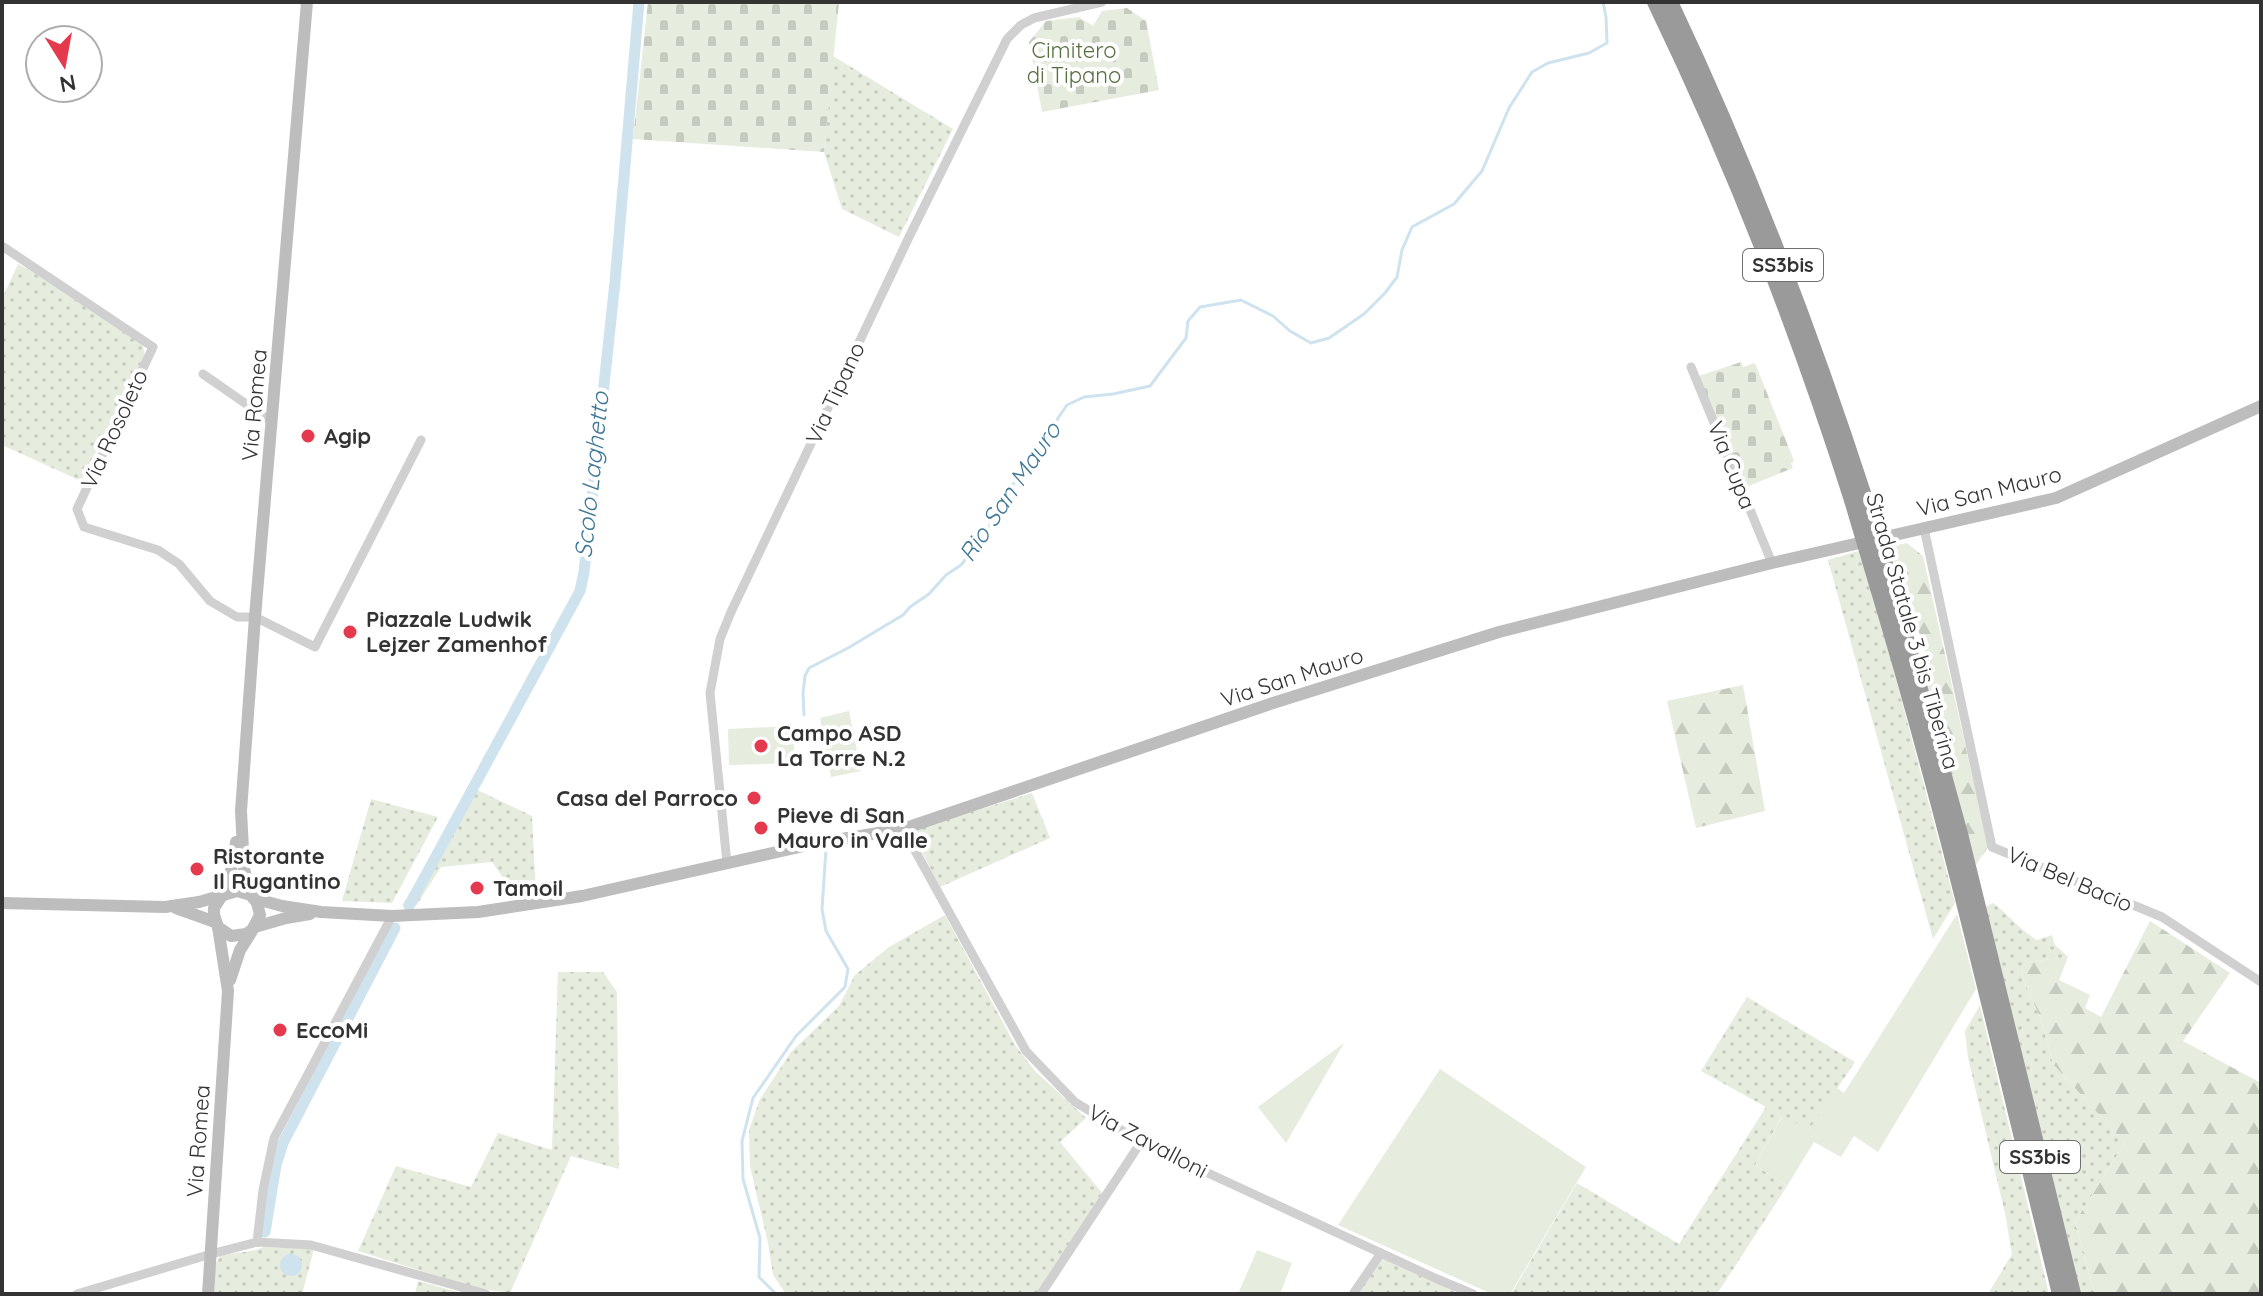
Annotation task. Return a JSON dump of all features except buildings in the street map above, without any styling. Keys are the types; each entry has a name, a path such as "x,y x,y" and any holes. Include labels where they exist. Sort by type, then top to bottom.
{"highway":[{"name":"Strada Statale 3 bis Tiberina","path":"1655,2 1682,43 1772,235 1814,348 1885,586 1954,836 2073,1294"},
{"name":"Strada Statale 3 bis Tiberina","path":"1670,2 1682,43"},
{"name":"Strada Statale 3 bis Tiberina","path":"2001,1023 2060,1294"}],"main road":[{"name":"Via Romea","path":"222,896 231,870 241,811 307,2"},
{"name":"Via San Mauro","path":"252,896 282,906 321,912 392,916 478,912 582,896 817,843 903,829 1273,703 1499,632 1772,563 2056,498 2261,406"},
{"name":"Via Romea","path":"241,811 244,869 252,896"},
{"path":"2,903 165,907 186,911 217,925 231,936 246,934 254,929 260,915 252,896 237,891 165,907"},
{"path":"217,925 214,908 222,896"},
{"name":"Via San Mauro","path":"254,929 286,918 321,912"},
{"name":"Via Romea","path":"217,925 228,991"},
{"name":"Via Romea","path":"208,1294 228,991 235,964 254,929"}],"street":[{"name":"Via Tipano","path":"727,863 710,693 720,639 731,612 1007,39 1021,25 1034,18 1102,2"},
{"name":"Via Rosoleto","path":"2,246 153,347 77,509 84,527 158,550 179,564 210,601 237,617 255,617 315,647 421,440"},
{"name":"Via Cupa","path":"1691,367 1772,563"},
{"path":"203,374 272,422"},
{"name":"Via Bel Bacio","path":"1924,528 1992,847 2162,917 2261,982"},
{"name":"Via Zavalloni","path":"903,829 1026,1051 1075,1102 1141,1142 1473,1294"},
{"path":"257,1242 263,1190 274,1138 392,916"},
{"path":"1041,1294 1141,1142"},
{"path":"77,1294 257,1242 311,1245 486,1294"},
{"path":"1353,1294 1381,1253"}],"green space":[{"path":"648,2 839,2 824,152 633,139"},
{"name":"Cimitero di Tipano","path":"1127,8 1146,21 1159,90 1042,112 1029,42 1046,21 1079,17 1093,26 1102,11"},
{"path":"833,56 953,129 899,237 842,209 824,152"},
{"path":"18,264 64,288 143,345 145,357 81,481 2,445 2,299"},
{"path":"1741,362 1743,367 1755,363 1794,461 1791,463 1793,468 1746,487 1741,483 1699,376"},
{"path":"1907,543 1923,556 1988,847 1976,865 1928,690 1929,665 1910,602 1897,583 1887,547"},
{"path":"1862,550 1955,903 1933,939 1828,560"},
{"path":"1743,685 1765,811 1696,828 1667,701"},
{"path":"849,711 861,771 831,777 820,718"},
{"name":"Campo ASD La Torre N.2","path":"793,726 795,763 729,765 728,729"},
{"path":"471,787 532,816 536,894 509,898 503,878 492,862 441,867 416,906 402,906"},
{"path":"1032,793 1050,838 940,887 911,831"},
{"path":"371,799 438,817 392,903 342,901"},
{"path":"1993,903 2037,940 2052,935 2055,945 2068,957 2029,962 2021,966 2024,981 2041,1019 2053,1064 2125,1143 2075,1222 2095,1294 2080,1294 1985,907"},
{"path":"1957,914 1976,989 1878,1152 1854,1136 1841,1157 1814,1142 1787,1186 1755,1165 1783,1115 1809,1130 1837,1088 1844,1093"},
{"path":"945,915 1015,1045 1035,1071 1086,1118 1060,1142 1103,1194 1037,1294 786,1294 773,1275 750,1166 749,1130 760,1099 791,1052 839,1006 855,975 889,947"},
{"path":"2150,921 2230,973 2183,1041 2261,1083 2261,1294 2095,1294 2075,1222 2125,1143 2053,1064 2041,1019 2024,981 2021,966 2029,962 2068,957 2059,980 2090,995 2085,1008 2101,1017"},
{"path":"558,972 603,972 617,992 619,1169 571,1156 510,1293 476,1288 358,1251 396,1166 471,1187 498,1133 552,1150"},
{"path":"1747,997 1855,1062 1809,1130 1782,1116 1755,1165 1787,1186 1717,1294 1511,1294 1577,1183 1679,1244 1766,1107 1701,1071"},
{"path":"1980,1005 2049,1294 1988,1294 2012,1254 1968,1058 1965,1031"},
{"path":"1344,1043 1286,1143 1258,1107"},
{"path":"1440,1069 1586,1167 1510,1294 1492,1294 1338,1225"},
{"path":"263,1247 314,1249 302,1294 212,1294 215,1266 220,1256"},
{"path":"1257,1250 1292,1263 1280,1294 1238,1294"},
{"path":"1381,1258 1460,1294 1358,1294"},
{"path":"418,1281 465,1294 415,1294"}],"water":[{"path":"291,1254 299,1257 302,1265 299,1273 291,1276 283,1273 280,1265 283,1257"}],"waterway":[{"name":"Scolo Laghetto","path":"409,906 580,591 615,282 639,2"},
{"name":"Rio San Mauro","path":"804,715 803,693 809,668 903,615 961,565 982,538 1001,499 1051,438 1058,418 1067,405 1084,397 1150,386 1186,338 1188,321 1200,307 1241,300 1273,316 1311,343 1329,338 1364,314 1397,277 1402,250 1412,227 1454,204 1482,171 1509,108 1532,72 1548,63 1589,53 1607,43 1603,2"},
{"name":"Rio San Mauro","path":"776,1294 759,1277 760,1238 743,1179 742,1141 753,1098 796,1036 845,987 848,969 826,931 822,909 826,849"},
{"name":"Scolo Laghetto","path":"265,1232 276,1165 283,1143 395,928"}],"place":[{"name":"Agip","path":"308,436"},
{"name":"Piazzale Ludwik Lejzer Zamenhof","path":"350,632"},
{"name":"Campo ASD La Torre N.2","path":"761,746"},
{"name":"Casa del Parroco","path":"754,798"},
{"name":"Pieve di San Mauro in Valle","path":"761,828"},
{"name":"Ristorante Il Rugantino","path":"197,869"},
{"name":"Tamoil","path":"477,888"},
{"name":"EccoMi","path":"280,1030"}]}
